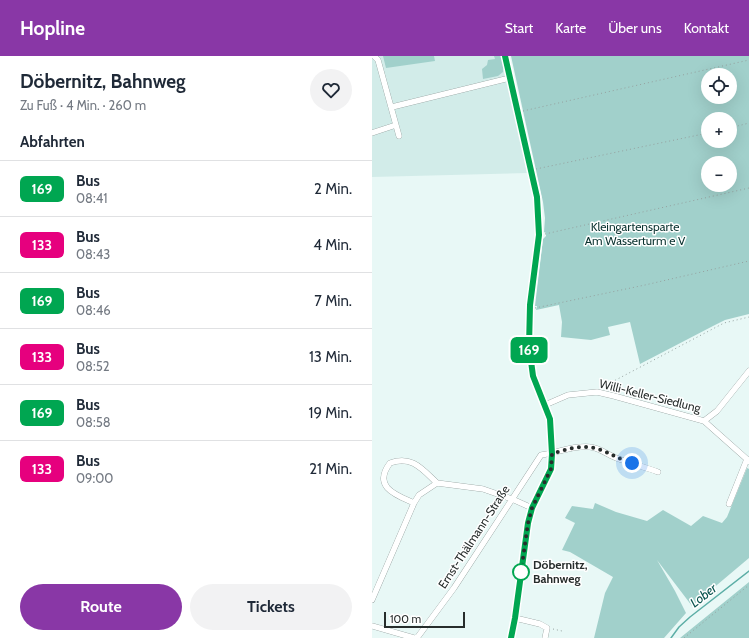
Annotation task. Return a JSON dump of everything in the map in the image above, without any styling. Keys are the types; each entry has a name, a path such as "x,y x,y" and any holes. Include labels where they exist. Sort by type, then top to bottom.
{"street":[{"path":"374,56 378,60 400,136"},
{"path":"505,56 537,197 539,235 529,308 529,344 531,367 535,383 550,419 552,454 551,469 532,508 528,523 511,638"},
{"path":"392,107 510,78"},
{"path":"372,133 396,125"},
{"name":"Willi-Keller-Siedlung","path":"704,421 717,411 749,371"},
{"name":"Willi-Keller-Siedlung","path":"545,404 568,395 597,392 704,421 748,460 728,504"},
{"path":"552,454 563,450 590,447 599,449 619,459 658,472"},
{"name":"Ernst-Thälmann-Straße","path":"416,638 454,588 541,455 552,454"},
{"path":"414,503 386,489 383,475 390,464 404,461 415,463 437,483 476,488 512,499 532,508"},
{"path":"372,600 418,495 437,483"},
{"path":"515,618 540,624 546,628 545,638"},
{"path":"372,626 416,638"}],"path":[{"path":"518,112 749,60"},
{"path":"737,127 749,124"},
{"path":"531,170 701,134"},
{"path":"539,235 749,188"},
{"path":"529,308 537,308 749,261"},
{"path":"600,382 610,383 724,323 749,317"},
{"path":"684,638 749,585"},
{"path":"546,628 562,631"}],"shaded area":[{"path":"372,56 505,56 527,173 372,177"}],"green space":[{"path":"383,56 434,56 435,61 386,68"},
{"path":"494,56 502,56 504,65 503,72 498,76 483,79 482,69 487,65 488,60 495,59"},
{"name":"Kleingartensparte Am Wasserturm e V","path":"511,56 749,56 749,314 725,320 640,364 630,322 608,327 610,335 591,340 561,337 562,322 559,305 536,310 537,306 535,306 543,239 546,236 546,233 544,232 545,218 543,202"},
{"path":"747,468 749,469 749,558 692,606 657,560 686,613 664,638 594,638 605,593 613,577 570,552 562,550 575,523 565,518 572,506 593,509 595,503 616,512 647,521 663,510 691,526 703,516 722,523 727,517"},
{"path":"749,582 749,638 680,638"}],"waterway":[{"name":"Lober","path":"671,638 679,627 690,617 749,571"}],"bus line":[{"name":"169","path":"505,56 539,207 539,235 530,305 529,346 535,383 550,419 552,454 551,469 532,508 528,523 511,638"}],"place":[{"name":"Döbernitz, Bahnweg","path":"521,572"}],"route":[{"path":"521,572 528,523 532,508 551,469 552,454 563,450 590,447 599,449 619,459 632,463"}]}
